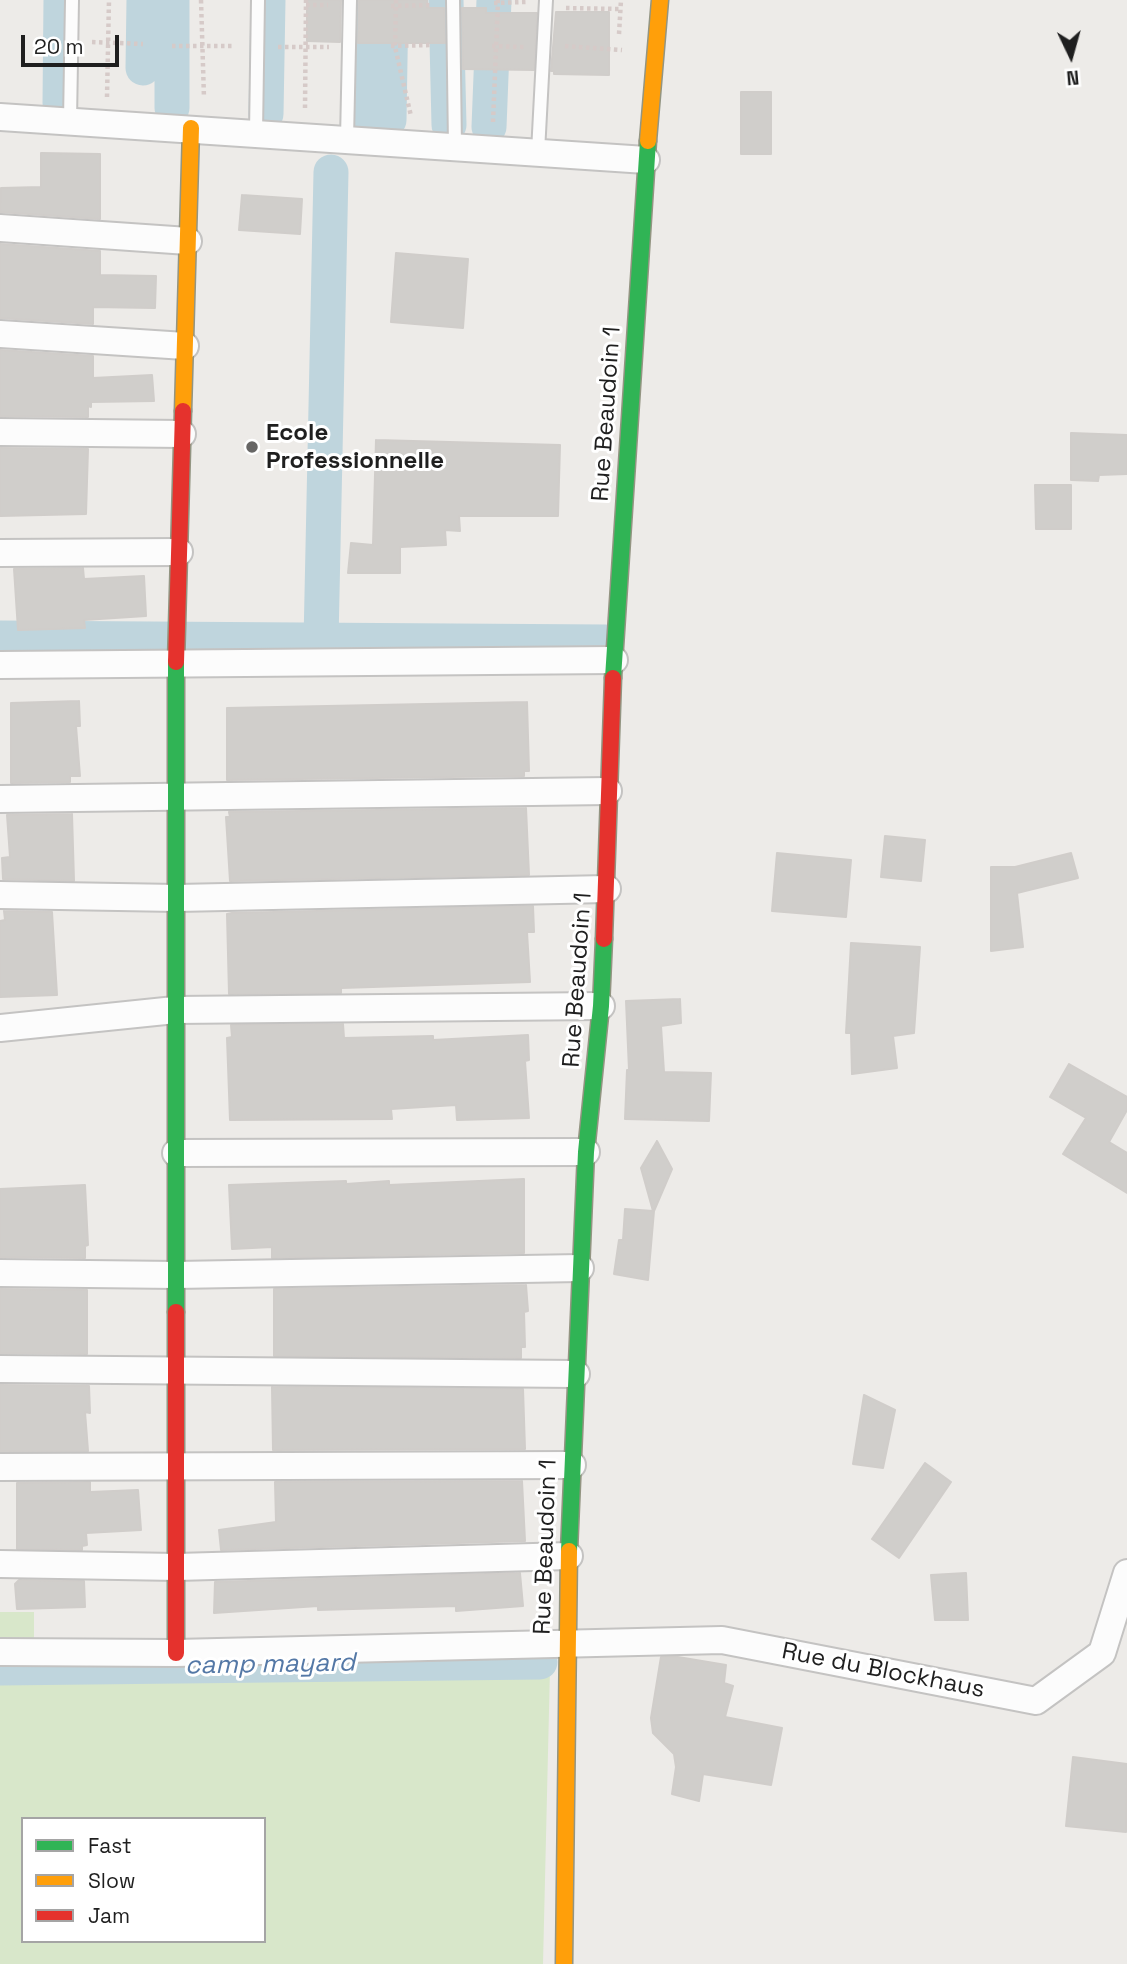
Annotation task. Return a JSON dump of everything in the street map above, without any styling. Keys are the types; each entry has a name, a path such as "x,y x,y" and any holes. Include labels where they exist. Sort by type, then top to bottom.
{"street":[{"name":"Rue Beaudoin 1","path":"564,1964 566,1645 580,1268 586,1152 601,1006 614,660 646,160 660,0"},
{"path":"0,117 70,121 197,119 256,132 646,160"},
{"path":"176,1653 176,657 188,241 197,119"},
{"path":"0,228 188,241"},
{"path":"0,334 185,345"},
{"path":"0,432 182,435"},
{"path":"0,553 179,552"},
{"path":"0,665 176,657 614,660"},
{"path":"0,799 608,791"},
{"path":"0,895 177,898 607,889"},
{"path":"0,1028 176,1010 601,1006"},
{"path":"177,1153 586,1152"},
{"path":"0,1273 176,1275 580,1268"},
{"path":"0,1369 178,1373 576,1374"},
{"path":"0,1467 572,1465"},
{"path":"0,1564 177,1567 569,1556"},
{"name":"Rue du Blockhaus","path":"0,1652 176,1653 722,1640 1036,1701 1102,1653 1127,1573"}],"lane":[{"path":"70,121 72,0"},
{"path":"256,132 258,0"},
{"path":"347,139 350,0"},
{"path":"453,0 455,146"},
{"path":"538,152 545,0"}],"path":[{"path":"107,105 109,0"},
{"path":"197,119 202,46 201,0"},
{"path":"305,116 306,0"},
{"path":"493,126 497,2 530,2"},
{"path":"412,122 393,46 394,4 433,5"},
{"path":"561,8 631,10"},
{"path":"86,42 144,44"},
{"path":"393,46 434,45"},
{"path":"172,46 238,46"},
{"path":"267,46 349,48"},
{"path":"494,46 528,47"},
{"path":"559,46 618,49 633,54"}],"green space":[{"path":"0,1612 34,1612 34,1643 0,1643"},
{"path":"550,1668 543,1964 0,1964 0,1672"}],"building":[{"path":"307,0 341,0 340,42 307,41"},
{"path":"359,0 427,0 427,8 444,8 445,43 358,43"},
{"path":"462,8 486,8 486,13 537,13 534,70 463,69"},
{"path":"556,12 609,12 609,75 554,74 554,71 551,71"},
{"path":"741,92 771,92 771,154 741,154"},
{"path":"41,153 100,154 100,219 0,212 1,188 41,187"},
{"path":"242,195 302,199 300,234 239,230"},
{"path":"0,244 100,251 100,275 156,276 155,308 93,307 93,324 0,318"},
{"path":"396,253 468,259 463,328 391,322"},
{"path":"0,350 93,356 93,378 152,375 154,401 91,402 91,407 88,406 88,417 0,416"},
{"path":"1071,433 1127,435 1127,474 1099,475 1098,481 1071,480"},
{"path":"376,440 560,445 558,516 459,516 460,531 445,530 446,545 400,547 400,573 348,573 351,543 373,545"},
{"path":"0,448 88,449 86,514 0,516"},
{"path":"1035,485 1071,485 1071,529 1036,529"},
{"path":"83,568 84,579 144,576 146,616 84,620 85,628 18,630 14,569"},
{"path":"79,701 80,726 76,726 80,776 70,776 70,782 11,783 11,703"},
{"path":"527,702 529,771 524,771 524,776 227,780 227,708"},
{"path":"526,808 529,875 230,881 226,817 230,817 229,812"},
{"path":"72,814 74,881 3,879 2,858 10,857 7,815"},
{"path":"885,836 925,840 921,881 881,877"},
{"path":"777,853 851,860 846,917 772,911"},
{"path":"1071,853 1078,878 1017,893 1023,947 991,951 991,867 1015,867"},
{"path":"533,906 534,932 527,932 530,982 341,988 341,993 229,994 227,914"},
{"path":"4,911 52,912 57,995 0,997 0,921 5,920"},
{"path":"851,943 920,947 914,1033 893,1036 897,1068 852,1074 851,1033 846,1033"},
{"path":"680,999 681,1023 661,1026 664,1072 711,1073 709,1121 625,1119 629,1070 626,1001"},
{"path":"343,1024 344,1038 433,1036 433,1040 528,1035 529,1060 525,1061 529,1118 457,1120 456,1105 391,1109 392,1119 230,1120 227,1038 232,1037 231,1025"},
{"path":"1069,1064 1127,1097 1127,1110 1109,1142 1127,1153 1127,1193 1063,1154 1086,1118 1050,1097"},
{"path":"657,1141 672,1169 654,1211 648,1280 614,1274 619,1240 623,1240 625,1209 653,1211 641,1168"},
{"path":"524,1179 524,1253 272,1258 272,1247 232,1249 229,1185 389,1181 389,1185"},
{"path":"85,1185 88,1245 85,1246 85,1258 0,1257 0,1189"},
{"path":"526,1285 528,1311 524,1312 525,1347 521,1347 521,1358 274,1356 274,1289"},
{"path":"0,1289 87,1290 87,1354 0,1353"},
{"path":"0,1385 89,1386 90,1413 85,1412 88,1451 0,1451"},
{"path":"272,1387 523,1389 525,1449 273,1450"},
{"path":"864,1395 895,1410 883,1468 853,1464"},
{"path":"925,1463 951,1482 899,1558 872,1539"},
{"path":"522,1481 525,1541 221,1550 219,1530 276,1522 275,1482"},
{"path":"90,1482 90,1492 138,1490 141,1530 86,1533 87,1545 82,1546 82,1550 17,1549 17,1483"},
{"path":"520,1573 523,1606 456,1611 456,1606 318,1610 318,1606 214,1613 215,1582"},
{"path":"966,1573 968,1620 935,1620 931,1575"},
{"path":"19,1580 84,1581 85,1607 17,1609 15,1584"},
{"path":"661,1657 726,1665 724,1683 733,1686 725,1717 782,1728 771,1785 703,1774 699,1801 672,1794 676,1767 674,1754 653,1733 651,1718"},
{"path":"1073,1757 1127,1764 1126,1832 1066,1826"}],"waterway":[{"path":"60,103 61,0"},
{"path":"143,68 144,0"},
{"path":"172,0 172,108"},
{"path":"266,114 268,0"},
{"path":"360,0 368,119"},
{"path":"389,120 391,0"},
{"path":"446,0 449,125"},
{"path":"489,127 494,0"},
{"path":"321,641 331,172"},
{"path":"0,638 606,642"},
{"name":"camp mayard","path":"0,1668 540,1662"}],"traffic: fast":[{"path":"613,678 648,141"},
{"path":"176,662 176,1312"},
{"path":"569,1551 586,1152 601,1006 604,939"}],"traffic: slow":[{"path":"648,141 660,0"},
{"path":"183,411 191,128"},
{"path":"564,1964 569,1551"}],"traffic: jam":[{"path":"176,662 183,411"},
{"path":"604,939 613,678"},
{"path":"176,1312 176,1653"}],"place":[{"name":"Ecole Professionnelle","path":"252,447"}]}
